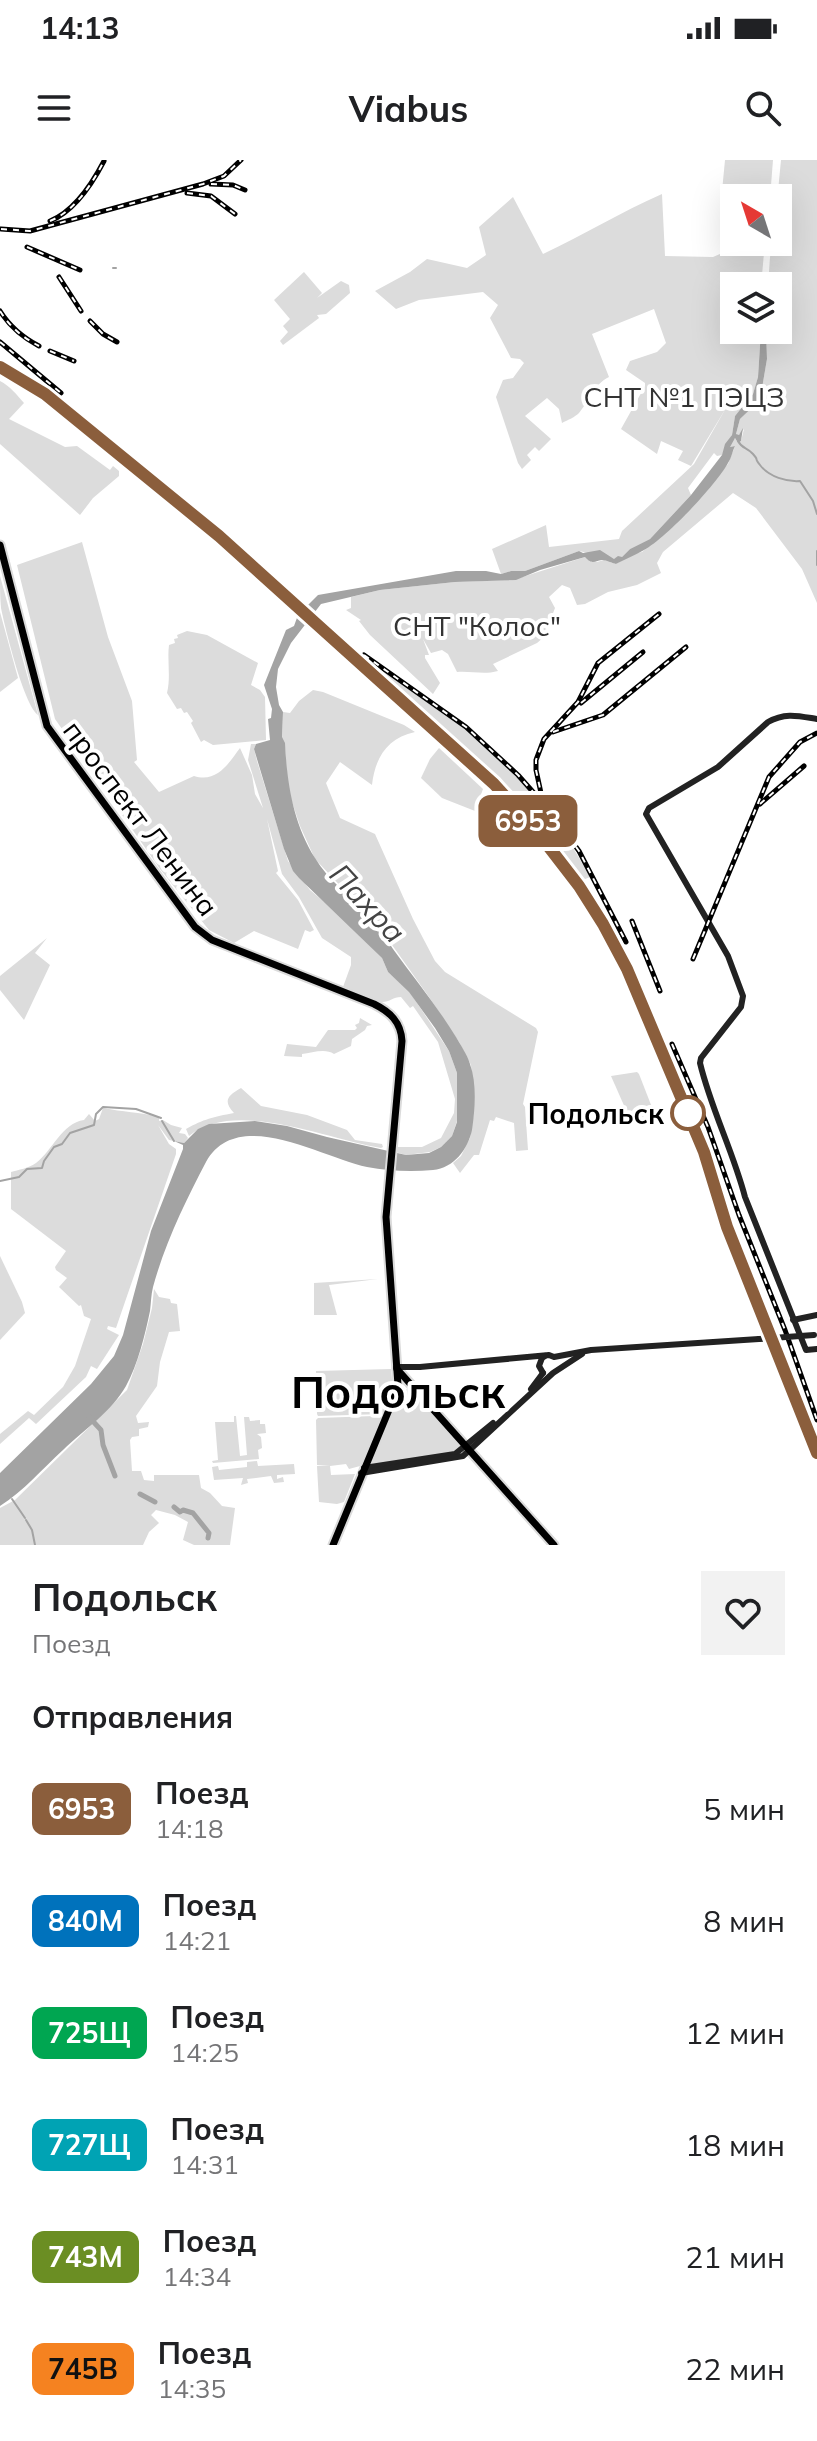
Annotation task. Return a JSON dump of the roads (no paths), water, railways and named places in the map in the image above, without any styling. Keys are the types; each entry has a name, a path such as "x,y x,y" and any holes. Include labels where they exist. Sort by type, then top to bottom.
{"main road":[{"name":"проспект Ленина","path":"0,545 44,717 55,739 202,935 374,1004 395,1019 400,1029 402,1041 385,1198 398,1373 396,1393 362,1471"},
{"path":"817,719 777,716 718,767 647,811 647,817 728,956 744,1002 700,1063 745,1197 793,1320 806,1350 817,1349"},
{"path":"793,1320 817,1315"},
{"path":"331,1545 398,1373 408,1368 554,1357 597,1350 816,1335"},
{"path":"465,1450 554,1372 575,1357 597,1350"},
{"path":"543,1373 539,1362 545,1356"},
{"path":"554,1357 558,1364 554,1372"},
{"path":"362,1471 456,1459 529,1391 543,1373 554,1372"},
{"path":"398,1373 554,1545"},
{"path":"396,1393 406,1387 414,1390"}],"waterway":[{"path":"738,441 768,473 784,480 800,481 817,514"},
{"path":"817,551 817,565"},
{"path":"0,1181 19,1177 27,1169 42,1168 54,1147 62,1144 70,1133 94,1125 96,1114 103,1107 136,1109 161,1118"},
{"path":"162,1121 174,1141"},
{"path":"89,1417 101,1430 103,1445 115,1476"},
{"path":"140,1494 155,1502"},
{"path":"12,1499 25,1518"},
{"path":"174,1507 180,1512 193,1513 209,1533 208,1538"},
{"path":"26,1520 35,1545"}],"railway":[{"path":"1,229 30,231 203,184 224,176 241,160"},
{"path":"50,221 75,204 104,161"},
{"path":"211,184 233,185 245,190"},
{"path":"187,193 211,196 235,214"},
{"path":"27,247 80,270"},
{"path":"59,277 81,311"},
{"path":"0,311 17,331 39,346"},
{"path":"90,321 117,342"},
{"path":"0,342 61,393"},
{"path":"50,351 74,361"},
{"path":"0,367 45,394 219,536 494,784 535,829 579,886 627,969 704,1152 727,1227 817,1453"},
{"path":"545,798 536,770 536,760 544,739 578,702 598,663 659,614"},
{"path":"553,732 603,715 686,647"},
{"path":"581,703 643,652"},
{"path":"364,655 466,727 518,775 579,851 626,942"},
{"path":"693,959 769,777 800,742 817,733"},
{"path":"760,804 804,766"},
{"path":"632,921 660,991"},
{"path":"672,1044 708,1127 817,1420"}],"train":[{"name":"6953","path":"0,367 45,394 87,426 219,536 494,784 560,860 603,924 651,1022 704,1152 727,1227 817,1453"}],"place":[{"name":"Подольск","path":"688,1113"}],"district":[{"name":"Подольск","path":"398,1391"}],"park label":[{"name":"СНТ №1 ПЭЦЗ","path":"684,396"},
{"name":"СНТ \"Колос\"","path":"477,625"}],"water label":[{"name":"Пахра","path":"368,903"}]}
